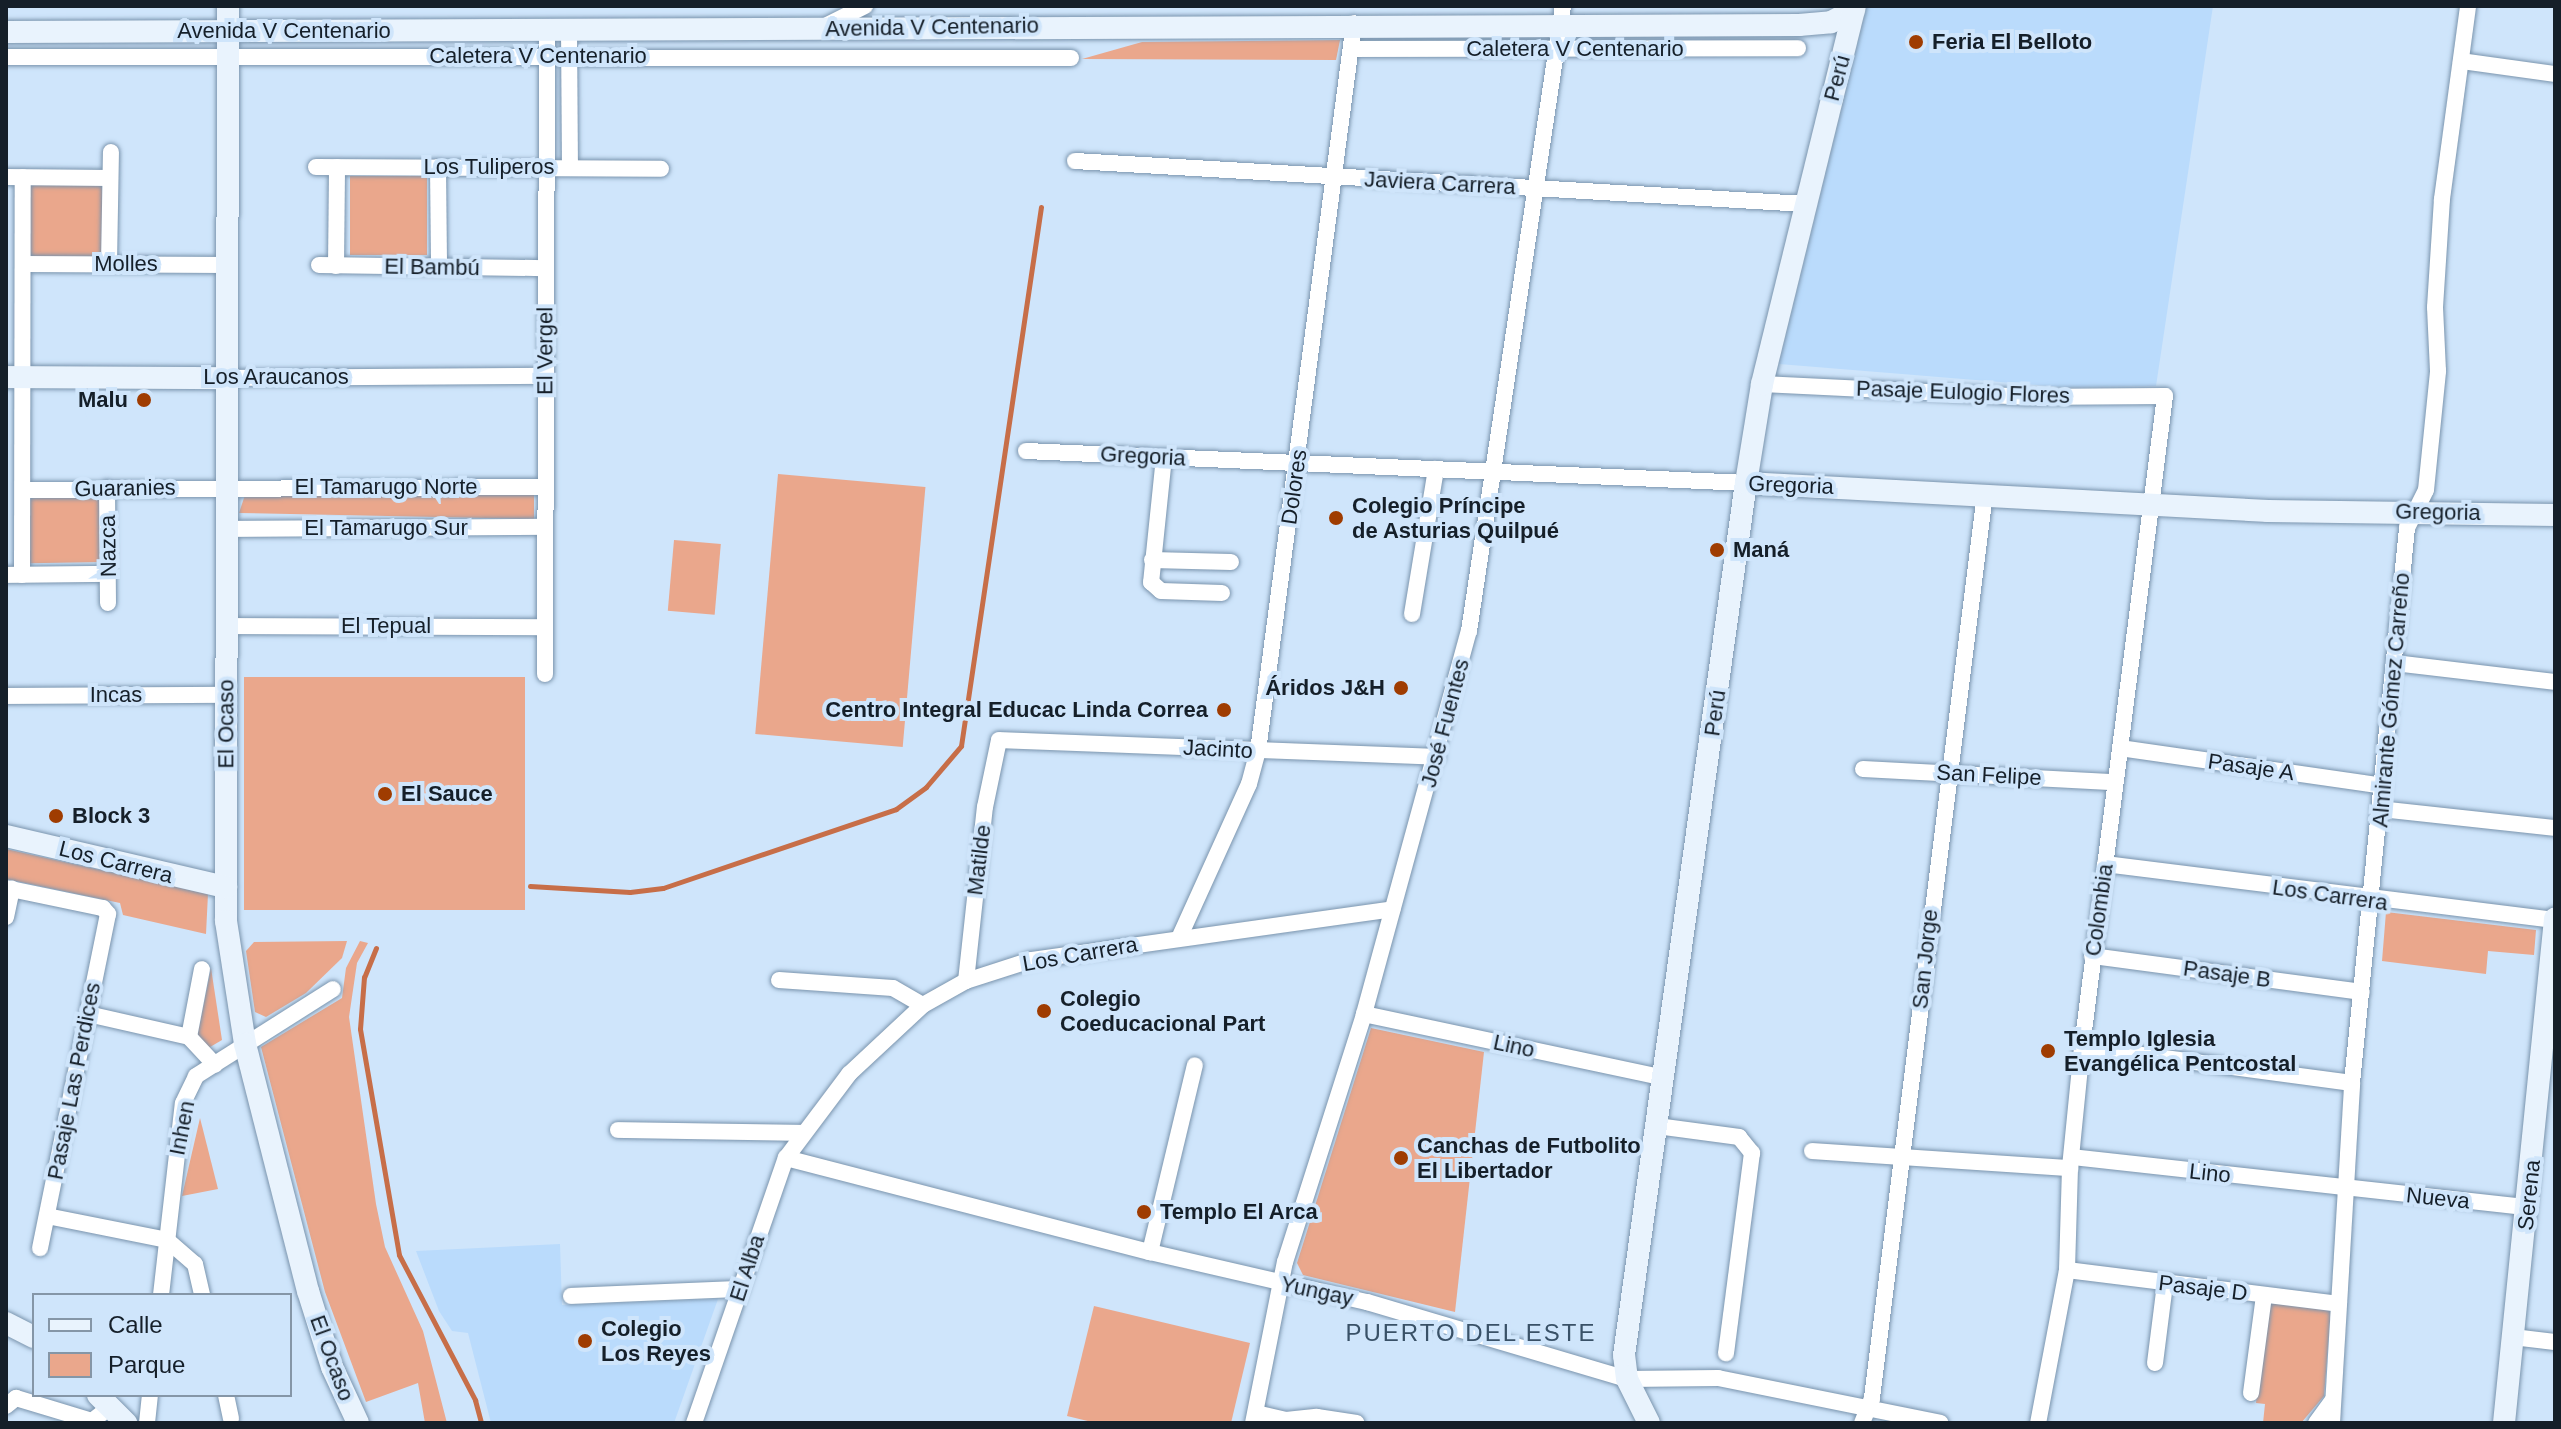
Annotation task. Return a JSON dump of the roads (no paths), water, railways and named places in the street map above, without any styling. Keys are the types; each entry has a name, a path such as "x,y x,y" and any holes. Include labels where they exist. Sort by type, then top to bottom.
{"street":[{"name":"El Ocaso","path":"228,6 226,921 245,1044 308,1291 332,1367 358,1423"},
{"path":"821,28 865,6"},
{"name":"Almirante Gómez Carreño","path":"2332,1423 2352,1083 2394,663 2413,511 2424,502 2427,475 2438,371 2435,307 2442,199 2468,6"},
{"name":"Avenida V Centenario","path":"6,32 1354,23 1562,14 1807,24 1831,22 1855,8"},
{"name":"Perú","path":"1649,1423 1627,1379 1624,1355 1746,483 1762,384 1855,8"},
{"name":"José Fuentes","path":"1254,1418 1282,1283 1364,1014 1437,757 1469,631 1496,471 1562,14"},
{"name":"Dolores","path":"1180,936 1249,784 1258,751 1354,23"},
{"path":"1807,24 1831,33 1843,57"},
{"path":"558,29 569,55 570,168"},
{"name":"El Vergel","path":"545,674 547,55 558,29"},
{"name":"Caletera V Centenario","path":"1351,49 1798,48"},
{"name":"Caletera V Centenario","path":"6,57 569,55 1071,58"},
{"path":"2461,61 2555,74"},
{"path":"109,264 111,152"},
{"name":"Javiera Carrera","path":"1075,161 1806,204"},
{"name":"Los Tuliperos","path":"316,167 661,169"},
{"name":"El Bambú","path":"337,167 328,265 545,268"},
{"path":"438,167 439,267"},
{"path":"108,574 14,575 23,490 14,377 23,264 14,177 110,178"},
{"name":"Molles","path":"23,264 228,265"},
{"name":"Los Araucanos","path":"14,377 545,376"},
{"name":"Pasaje Eulogio Flores","path":"1762,384 2025,397 2165,396"},
{"name":"Colombia","path":"2038,1423 2067,1270 2071,1163 2092,956 2165,396"},
{"name":"Gregoria","path":"1026,451 1985,493 2268,511 2555,515"},
{"path":"1164,457 1151,582 1157,589 1222,593"},
{"path":"1412,614 1436,469"},
{"name":"El Tamarugo Norte","path":"227,487 546,487"},
{"name":"Guaranies","path":"23,490 227,487"},
{"name":"Nazca","path":"107,488 108,603"},
{"name":"San Jorge","path":"1866,1417 1903,1155 1947,773 1985,493"},
{"name":"El Tamarugo Sur","path":"227,529 545,527"},
{"path":"1152,560 1231,562"},
{"name":"El Tepual","path":"226,626 545,627"},
{"path":"2394,663 2555,682"},
{"name":"Incas","path":"6,696 227,695"},
{"name":"Jacinto","path":"999,740 1437,757"},
{"name":"Matilde","path":"966,981 987,796 999,740"},
{"name":"Pasaje A","path":"2120,748 2383,786"},
{"name":"San Felipe","path":"1863,769 2115,782"},
{"path":"2380,809 2555,828"},
{"name":"Los Carrera","path":"6,836 226,887"},
{"name":"Los Carrera","path":"2105,864 2372,901 2555,920"},
{"path":"6,917 9,888"},
{"name":"Pasaje Las Perdices","path":"9,888 103,908 108,914 40,1248"},
{"name":"Los Carrera","path":"923,1005 966,981 1031,960 1180,936 1392,909"},
{"name":"Serena","path":"2504,1423 2555,920"},
{"name":"Pasaje B","path":"2092,956 2362,992"},
{"path":"189,1037 202,969"},
{"path":"779,980 893,988 923,1005 870,1051 801,1133 786,1158"},
{"name":"Inhen","path":"161,1293 183,1103 196,1076 333,989"},
{"path":"88,1014 189,1037 215,1065"},
{"name":"Lino","path":"1364,1014 1664,1078"},
{"path":"2082,1047 2352,1083"},
{"path":"1150,1252 1195,1065"},
{"path":"1657,1126 1739,1137 1752,1153 1726,1353"},
{"path":"618,1130 801,1133"},
{"name":"Lino","path":"1812,1151 2071,1163 2348,1188"},
{"name":"Yungay","path":"786,1158 1150,1252 1367,1302 1627,1379 1657,1375 1718,1378 1845,1400 1866,1417 1941,1423"},
{"name":"El Alba","path":"694,1423 786,1158"},
{"name":"Nueva","path":"2348,1188 2528,1207"},
{"path":"47,1216 167,1240 195,1264 202,1293"},
{"name":"Pasaje D","path":"2067,1270 2339,1304"},
{"path":"2155,1363 2165,1284"},
{"path":"571,1296 741,1289"},
{"path":"2251,1393 2264,1296"},
{"path":"6,1323 32,1336"},
{"path":"2513,1337 2555,1342"},
{"path":"147,1423 150,1397"},
{"path":"226,1397 231,1418"},
{"path":"6,1406 16,1398 92,1421 111,1408"},
{"path":"2316,1423 2332,1401"},
{"path":"1254,1418 1286,1420 1317,1417 1357,1423"}],"waterway":[{"path":"530,886 630,892 663,888 896,809 926,787 961,746 1041,207"},
{"path":"376,948 364,977 360,1029 399,1255 475,1400 481,1423"}],"place":[{"name":"Feria El Belloto","path":"1916,42"},
{"name":"Malu","path":"144,400"},
{"name":"Colegio Príncipe de Asturias Quilpué","path":"1336,518"},
{"name":"Maná","path":"1717,550"},
{"name":"Áridos J&H","path":"1401,688"},
{"name":"Centro Integral Educac Linda Correa","path":"1224,710"},
{"name":"El Sauce","path":"385,794"},
{"name":"Block 3","path":"56,816"},
{"name":"Colegio Coeducacional Part","path":"1044,1011"},
{"name":"Templo Iglesia Evangélica Pentcostal","path":"2048,1051"},
{"name":"Canchas de Futbolito El Libertador","path":"1401,1158"},
{"name":"Templo El Arca","path":"1144,1212"},
{"name":"Colegio Los Reyes","path":"585,1341"}],"district":[{"name":"PUERTO DEL ESTE","path":"1471,1333"}]}
